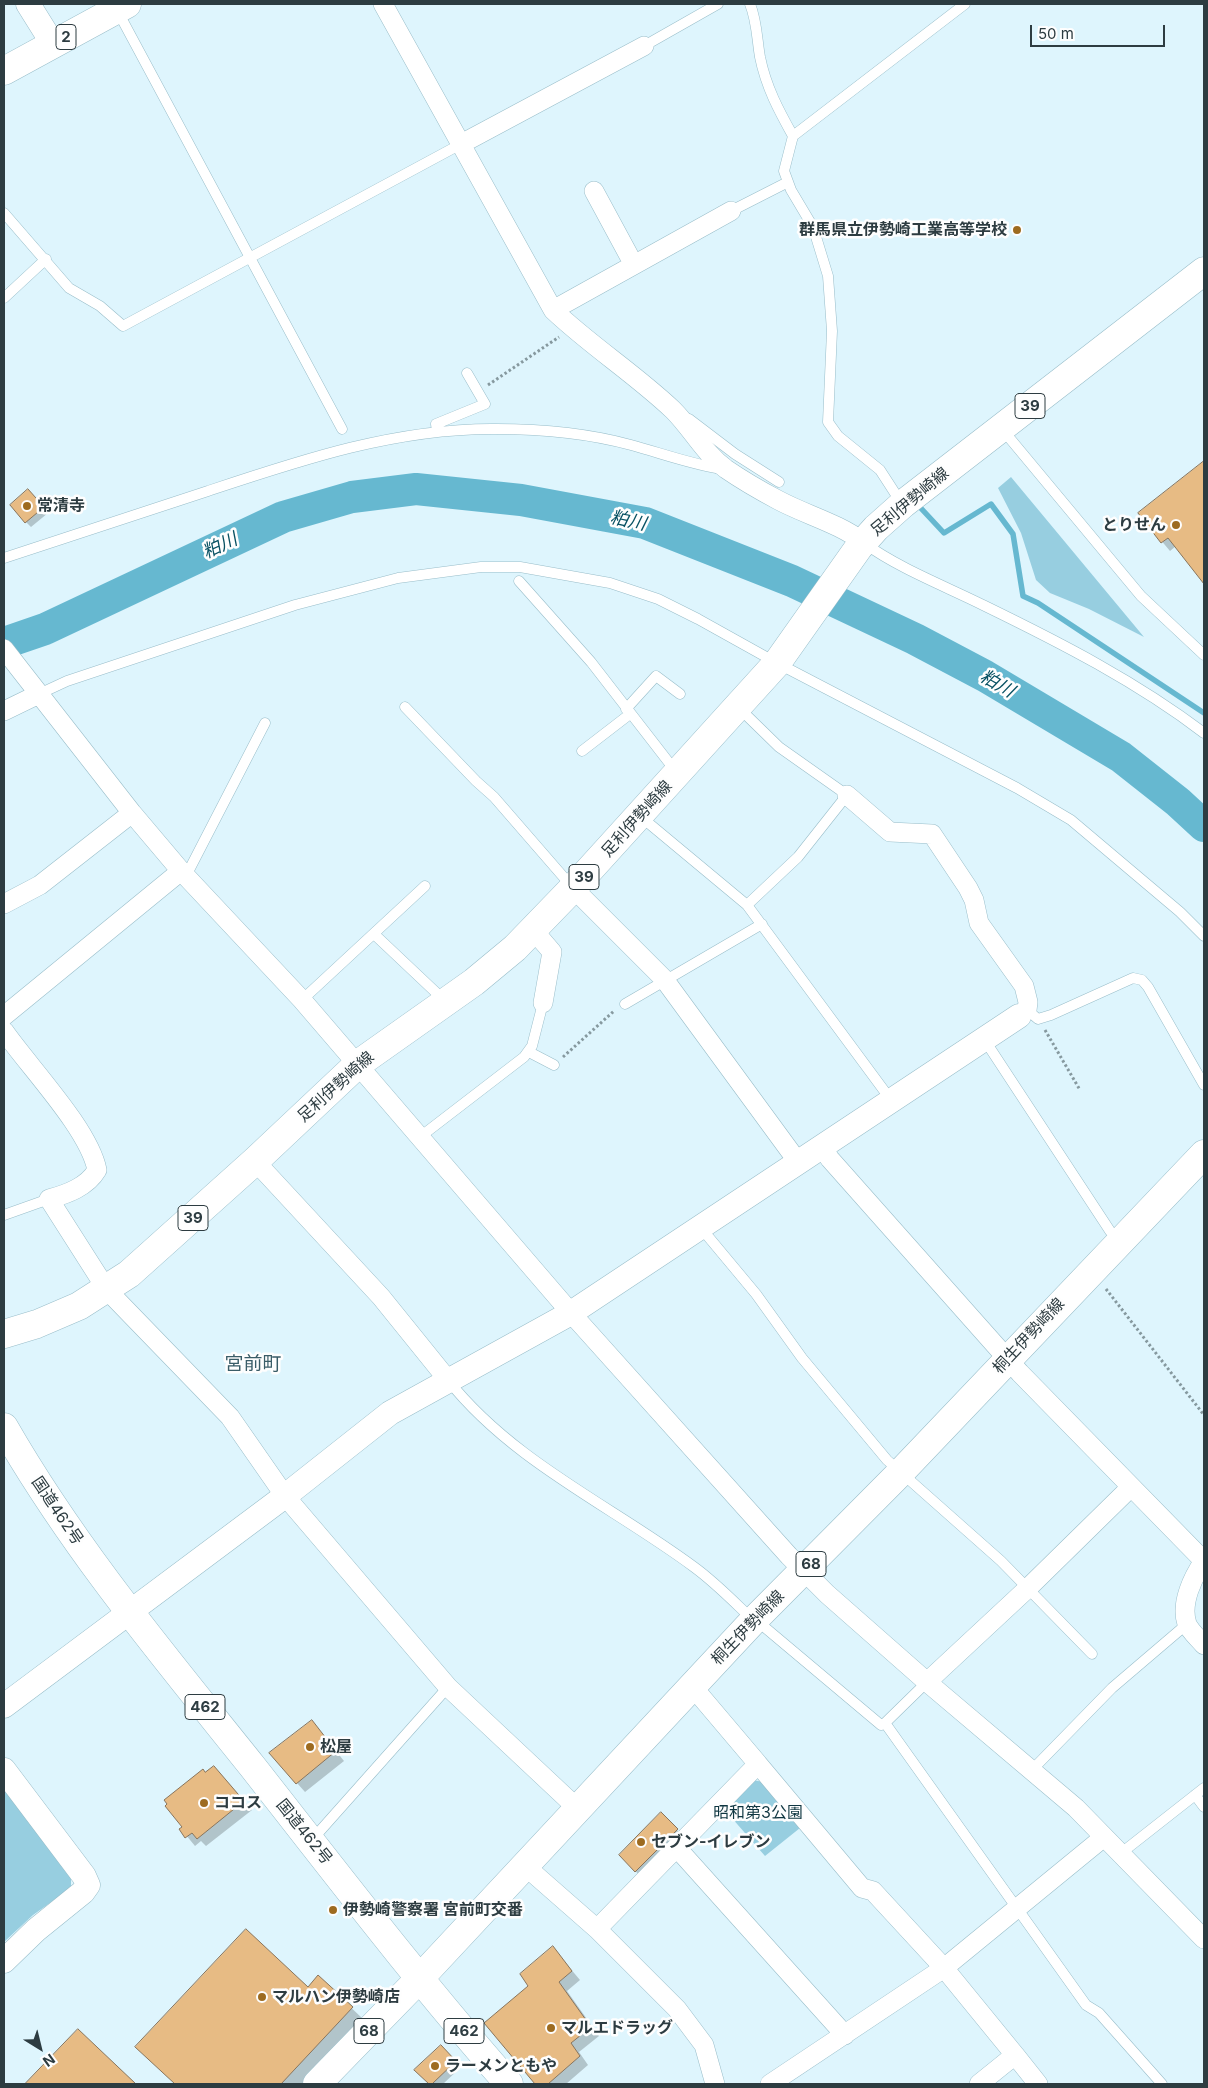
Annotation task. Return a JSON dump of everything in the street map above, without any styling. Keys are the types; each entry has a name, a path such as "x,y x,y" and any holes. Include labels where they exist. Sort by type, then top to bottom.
{"main road":[{"name":"2","path":"4,71 122,7"},
{"name":"足利伊勢崎線","path":"4,1334 59,1316 107,1290 152,1256 358,1064 493,967 534,931 678,774 779,660 861,544 903,504 1204,271"},
{"name":"桐生伊勢崎線","path":"317,2084 421,1977 754,1620 900,1473 1204,1154"},
{"name":"国道462号","path":"4,1426 46,1495 129,1612 311,1841 509,2084"}],"street":[{"path":"28,4 53,44"},
{"path":"383,4 553,310 571,327 619,362 673,411 711,457 727,470 778,500 851,533 861,544"},
{"path":"461,144 644,46"},
{"path":"594,191 634,265"},
{"path":"553,310 731,211"},
{"path":"4,649 35,693 132,813 184,873 302,1000 571,1313 804,1570 927,1682 1076,1808 1204,1939"},
{"path":"4,711 35,693"},
{"path":"4,1706 285,1496 390,1413 571,1313 984,1039 1028,1015 1028,995 1024,986 979,923 974,900 968,888 932,834 890,832 847,795"},
{"path":"4,904 40,885 132,813"},
{"path":"4,1016 184,873"},
{"path":"574,888 664,979 798,1162"},
{"path":"534,931 552,952 543,1003"},
{"path":"4,1031 70,1118 95,1161 97,1170 93,1177 64,1194 49,1199 107,1290 230,1417 285,1496 448,1687 577,1808"},
{"path":"821,1146 830,1159 1008,1358 1204,1561 1195,1575 1186,1602 1187,1624 1204,1645"},
{"path":"255,1161 381,1297 448,1380"},
{"path":"927,1682 1028,1588 1131,1487"},
{"path":"692,1686 862,1888 873,1890 944,1968 1038,2084"},
{"path":"597,1928 758,1764"},
{"path":"4,1770 84,1876 88,1885 83,1892 36,1930 4,1961"},
{"path":"770,2084 944,1968 1017,1906 1104,1837"},
{"path":"677,1848 845,2035"},
{"path":"524,1866 597,1928 692,2026 704,2045 716,2084"},
{"path":"979,2084 1015,2055"}],"lane":[{"path":"644,46 718,4"},
{"path":"750,4 771,97 793,136"},
{"path":"903,504 880,470 838,436 828,422 827,410 832,331 828,276 813,227 788,182 784,171 793,136 965,4"},
{"path":"122,7 342,430"},
{"path":"4,213 46,259 69,288 100,306 123,326 461,144"},
{"path":"731,211 788,182"},
{"path":"4,298 46,259"},
{"path":"437,432 436,424 485,404 467,373"},
{"path":"673,411 684,415 735,454 778,482"},
{"path":"1002,428 1141,596 1204,655"},
{"path":"4,558 283,466 347,447 437,432 495,429 582,435 630,444 690,463 727,470"},
{"path":"861,544 1074,649 1156,700 1204,733"},
{"path":"4,701 35,693 242,622 373,583 440,571 480,567 520,566 571,575 610,583 658,600 698,618 1008,783 1071,820 1180,912 1204,936"},
{"path":"519,581 591,662 678,774"},
{"path":"582,751 628,711 656,676 680,694"},
{"path":"738,706 779,747 847,795 798,857 747,905"},
{"path":"405,708 494,797 574,888"},
{"path":"184,873 265,723"},
{"path":"640,816 747,905 891,1100"},
{"path":"302,1000 425,886"},
{"path":"625,1004 664,979 762,924"},
{"path":"374,934 440,993 446,1001"},
{"path":"1028,1015 1051,1015 1133,978 1142,980 1148,987 1204,1085"},
{"path":"420,1136 529,1052 543,1003"},
{"path":"984,1039 1110,1231 1120,1241"},
{"path":"529,1052 554,1065"},
{"path":"4,1215 49,1199"},
{"path":"701,1228 756,1294 802,1358 900,1473 1001,1561 1092,1654"},
{"path":"448,1380 469,1406 500,1434 544,1467 696,1568 754,1620 881,1725 927,1682"},
{"path":"1031,1771 1112,1688 1187,1624"},
{"path":"311,1841 448,1687"},
{"path":"885,1723 1086,2005 1099,2013 1162,2084"},
{"path":"1120,1854 1204,1788"},
{"path":"1195,1795 1204,1807"}],"path":[{"path":"478,391 571,327"},
{"path":"554,1065 613,1011 625,1004"},
{"path":"1028,1015 1080,1090"},
{"path":"1103,1284 1204,1415"}],"green space":[{"path":"1011,477 1144,637 1089,609 1050,593 1036,580 1021,533 998,488"},
{"name":"昭和第3公園","path":"753,1780 763,1782 800,1828 765,1856 724,1809"},
{"path":"4,1788 71,1878 71,1888 33,1915 4,1942"}],"building":[{"name":"とりせん","path":"1204,461 1204,584 1168,538 1161,543 1138,513"},
{"name":"常清寺","path":"28,489 44,507 25,523 10,505"},
{"path":"312,1720 336,1751 296,1784 269,1753"},
{"name":"ココス","path":"214,1766 244,1801 197,1839 192,1833 185,1838 179,1829 182,1827 165,1806 167,1804 164,1800 203,1769 205,1772"},
{"path":"661,1812 678,1829 635,1872 619,1855"},
{"name":"マルハン伊勢崎店","path":"246,1929 308,1987 318,1975 353,2007 281,2084 175,2084 135,2047"},
{"path":"553,1946 572,1971 559,1982 591,2027 571,2043 580,2056 548,2084 535,2084 484,2023 528,1986 520,1974"},
{"path":"78,2029 136,2084 25,2084"},
{"name":"ラーメンともや","path":"441,2045 456,2061 432,2084 429,2084 414,2070"}],"waterway":[{"name":"粕川","path":"4,643 45,629 283,517 352,497 416,489 521,500 645,523 792,581 915,639 985,676 1121,757 1178,802 1204,826"},
{"path":"917,504 944,533 991,504 1013,534 1023,596 1038,603 1204,713"}],"place":[{"name":"群馬県立伊勢崎工業高等学校","path":"1017,230"},
{"name":"常清寺","path":"27,506"},
{"name":"とりせん","path":"1176,525"},
{"name":"松屋","path":"310,1747"},
{"name":"ココス","path":"204,1803"},
{"name":"セブン-イレブン","path":"641,1842"},
{"name":"伊勢崎警察署 宮前町交番","path":"333,1910"},
{"name":"マルハン伊勢崎店","path":"262,1997"},
{"name":"マルエドラッグ","path":"551,2028"},
{"name":"ラーメンともや","path":"435,2066"}],"district":[{"name":"宮前町","path":"253,1364"}]}
